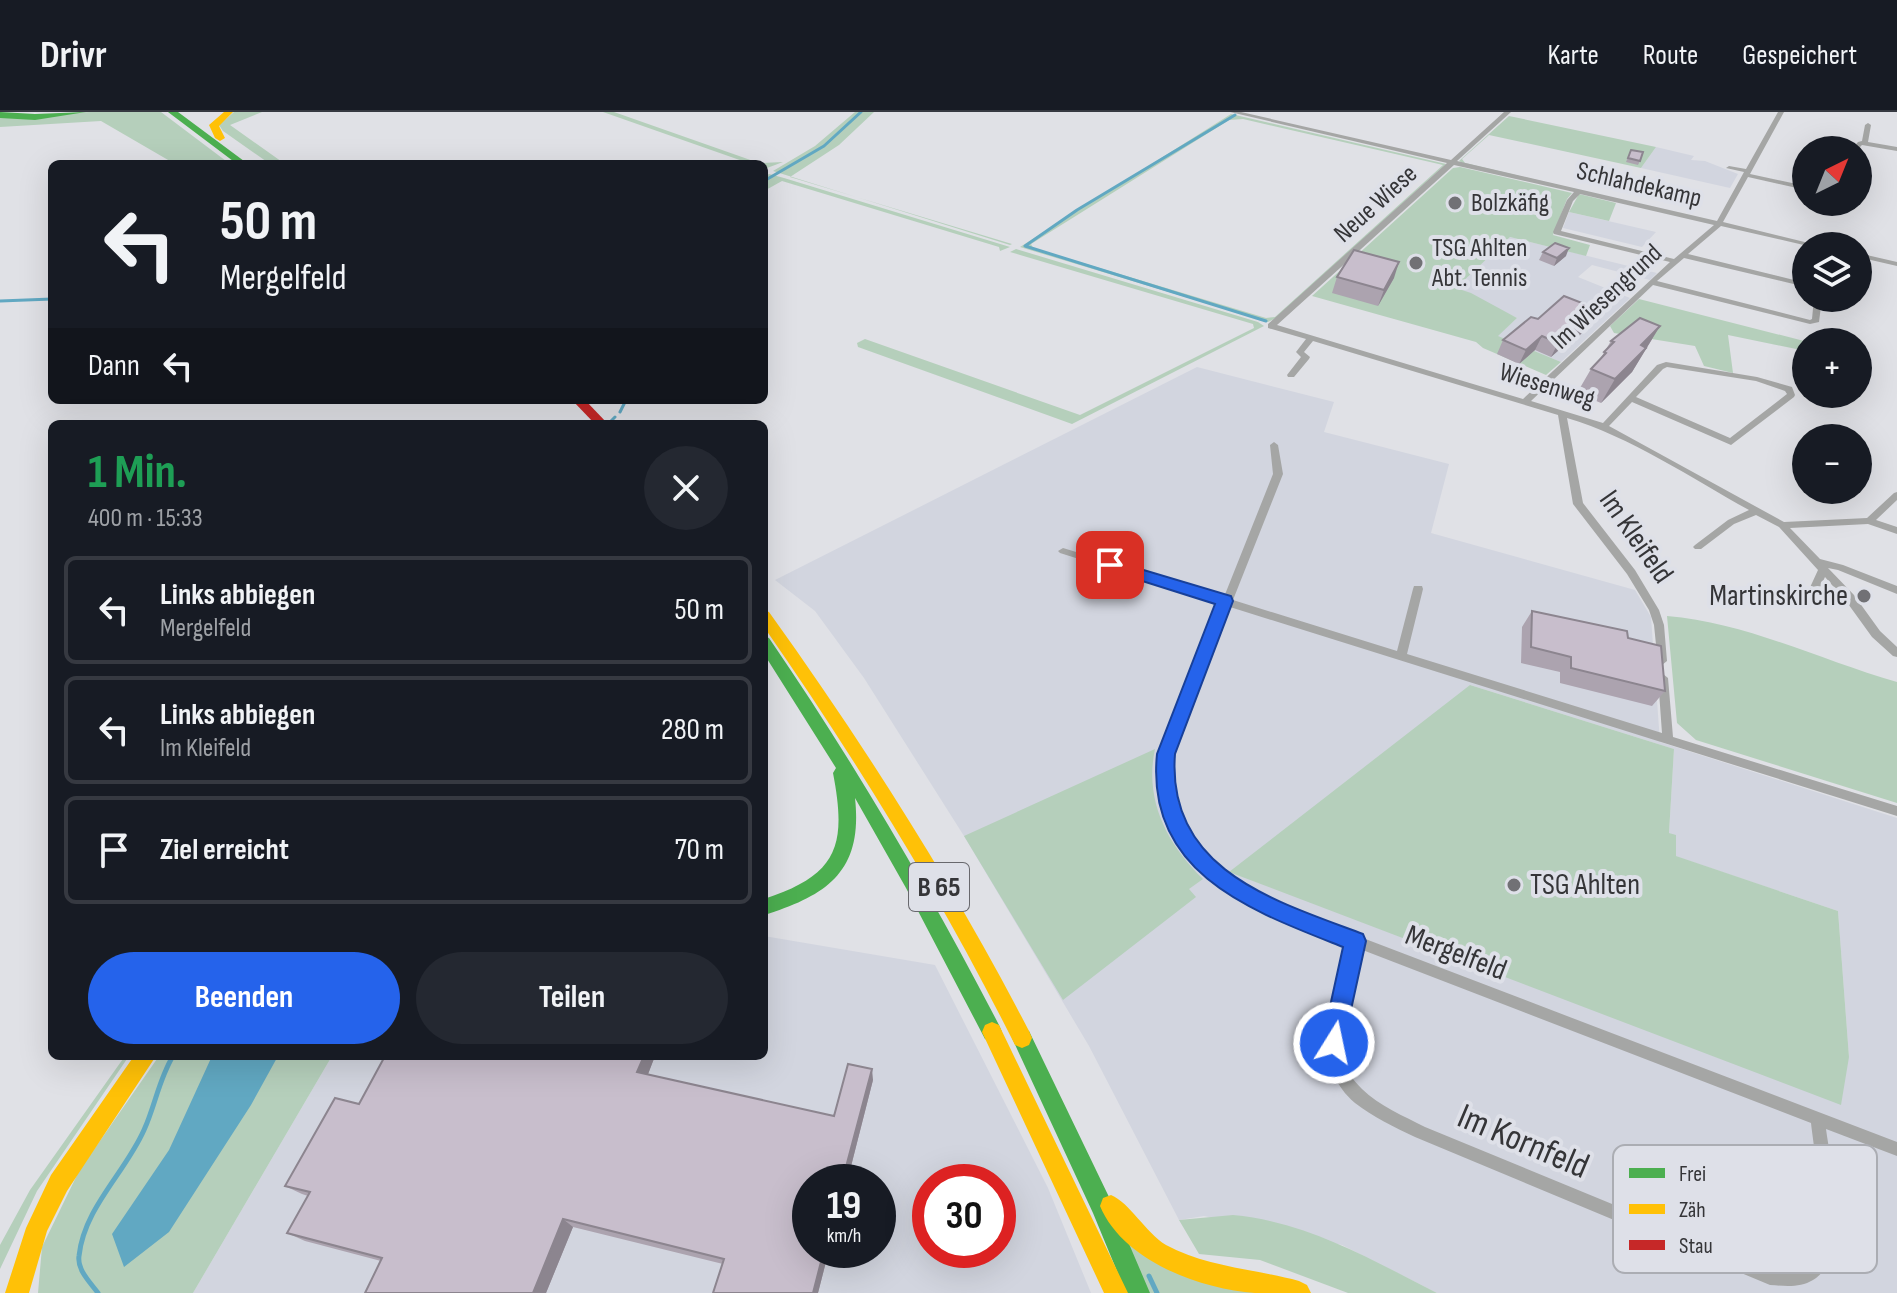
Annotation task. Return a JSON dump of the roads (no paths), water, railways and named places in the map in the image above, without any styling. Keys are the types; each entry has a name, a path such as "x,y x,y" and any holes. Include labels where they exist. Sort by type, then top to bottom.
{"main road":[{"path":"0,114 73,112"},
{"path":"0,114 35,117 82,112"},
{"path":"172,112 238,160"},
{"path":"187,112 252,160"},
{"path":"220,138 214,125 229,112"},
{"path":"565,404 580,420"},
{"path":"582,404 598,420"},
{"name":"B 65","path":"768,622 866,765 932,874 1089,1173 1138,1293"},
{"name":"B 65","path":"768,648 909,872 990,1022 1116,1293"},
{"path":"768,906 783,903 822,880 838,861 847,843 850,825 848,802 836,753"},
{"path":"17,1293 37,1228 52,1198 143,1060"},
{"path":"1089,1173 1131,1232 1165,1257 1190,1268 1265,1281 1299,1293"}],"street":[{"name":"Schlahdekamp","path":"1233,112 1792,240"},
{"name":"Neue Wiese","path":"1271,326 1508,112"},
{"path":"1719,224 1781,112"},
{"path":"1866,136 1868,125"},
{"path":"1872,144 1897,149"},
{"path":"1729,168 1792,184"},
{"path":"1578,192 1570,200 1557,232 1792,282"},
{"name":"Im Wiesengrund","path":"1525,402 1678,258 1719,224"},
{"path":"1872,258 1897,264"},
{"path":"1652,282 1810,322 1816,320 1817,312"},
{"name":"Wiesenweg","path":"1271,326 1604,427 1782,525"},
{"path":"1291,375 1306,357 1300,352 1311,338"},
{"path":"1604,427 1631,398 1660,367 1666,364 1757,379 1789,389 1791,395 1731,442 1631,398"},
{"name":"Im Kleifeld","path":"1562,413 1578,504 1631,572 1657,616 1668,739"},
{"name":"Mergelfeld","path":"1274,445 1278,474 1166,754 1164,780 1169,808 1182,836 1197,856 1234,889 1267,907 1818,1122 1897,1149"},
{"path":"1869,521 1897,495"},
{"path":"1698,547 1731,522 1756,511"},
{"path":"1782,525 1869,521 1897,531"},
{"path":"1782,525 1850,598 1876,634 1897,653"},
{"path":"1063,551 1897,811"},
{"path":"1820,566 1840,567 1897,590"},
{"path":"1814,603 1812,594 1820,566"},
{"path":"1401,655 1418,589"},
{"name":"Im Kornfeld","path":"1355,941 1334,1043 1341,1076 1366,1104 1420,1132 1613,1212"},
{"name":"Im Kornfeld","path":"1818,1122 1821,1145"},
{"name":"Im Kornfeld","path":"1760,1273 1795,1280 1811,1273"}],"water":[{"path":"210,1060 276,1060 251,1105 169,1232 124,1267 112,1234 169,1150"}],"waterway":[{"path":"768,179 824,146 861,112"},
{"path":"1235,115 1077,210 1025,246 1266,321"},
{"path":"0,301 48,299"},
{"path":"620,412 624,404"},
{"path":"612,420 615,417"},
{"path":"98,1293 80,1266 82,1239 97,1206 144,1130 171,1060"},
{"path":"1149,1276 1157,1293"}],"place":[{"name":"Bolzkäfig","path":"1455,203"},
{"name":"TSG Ahlten Abt. Tennis","path":"1416,263"},
{"name":"Martinskirche","path":"1864,596"},
{"name":"TSG Ahlten","path":"1514,885"}]}
